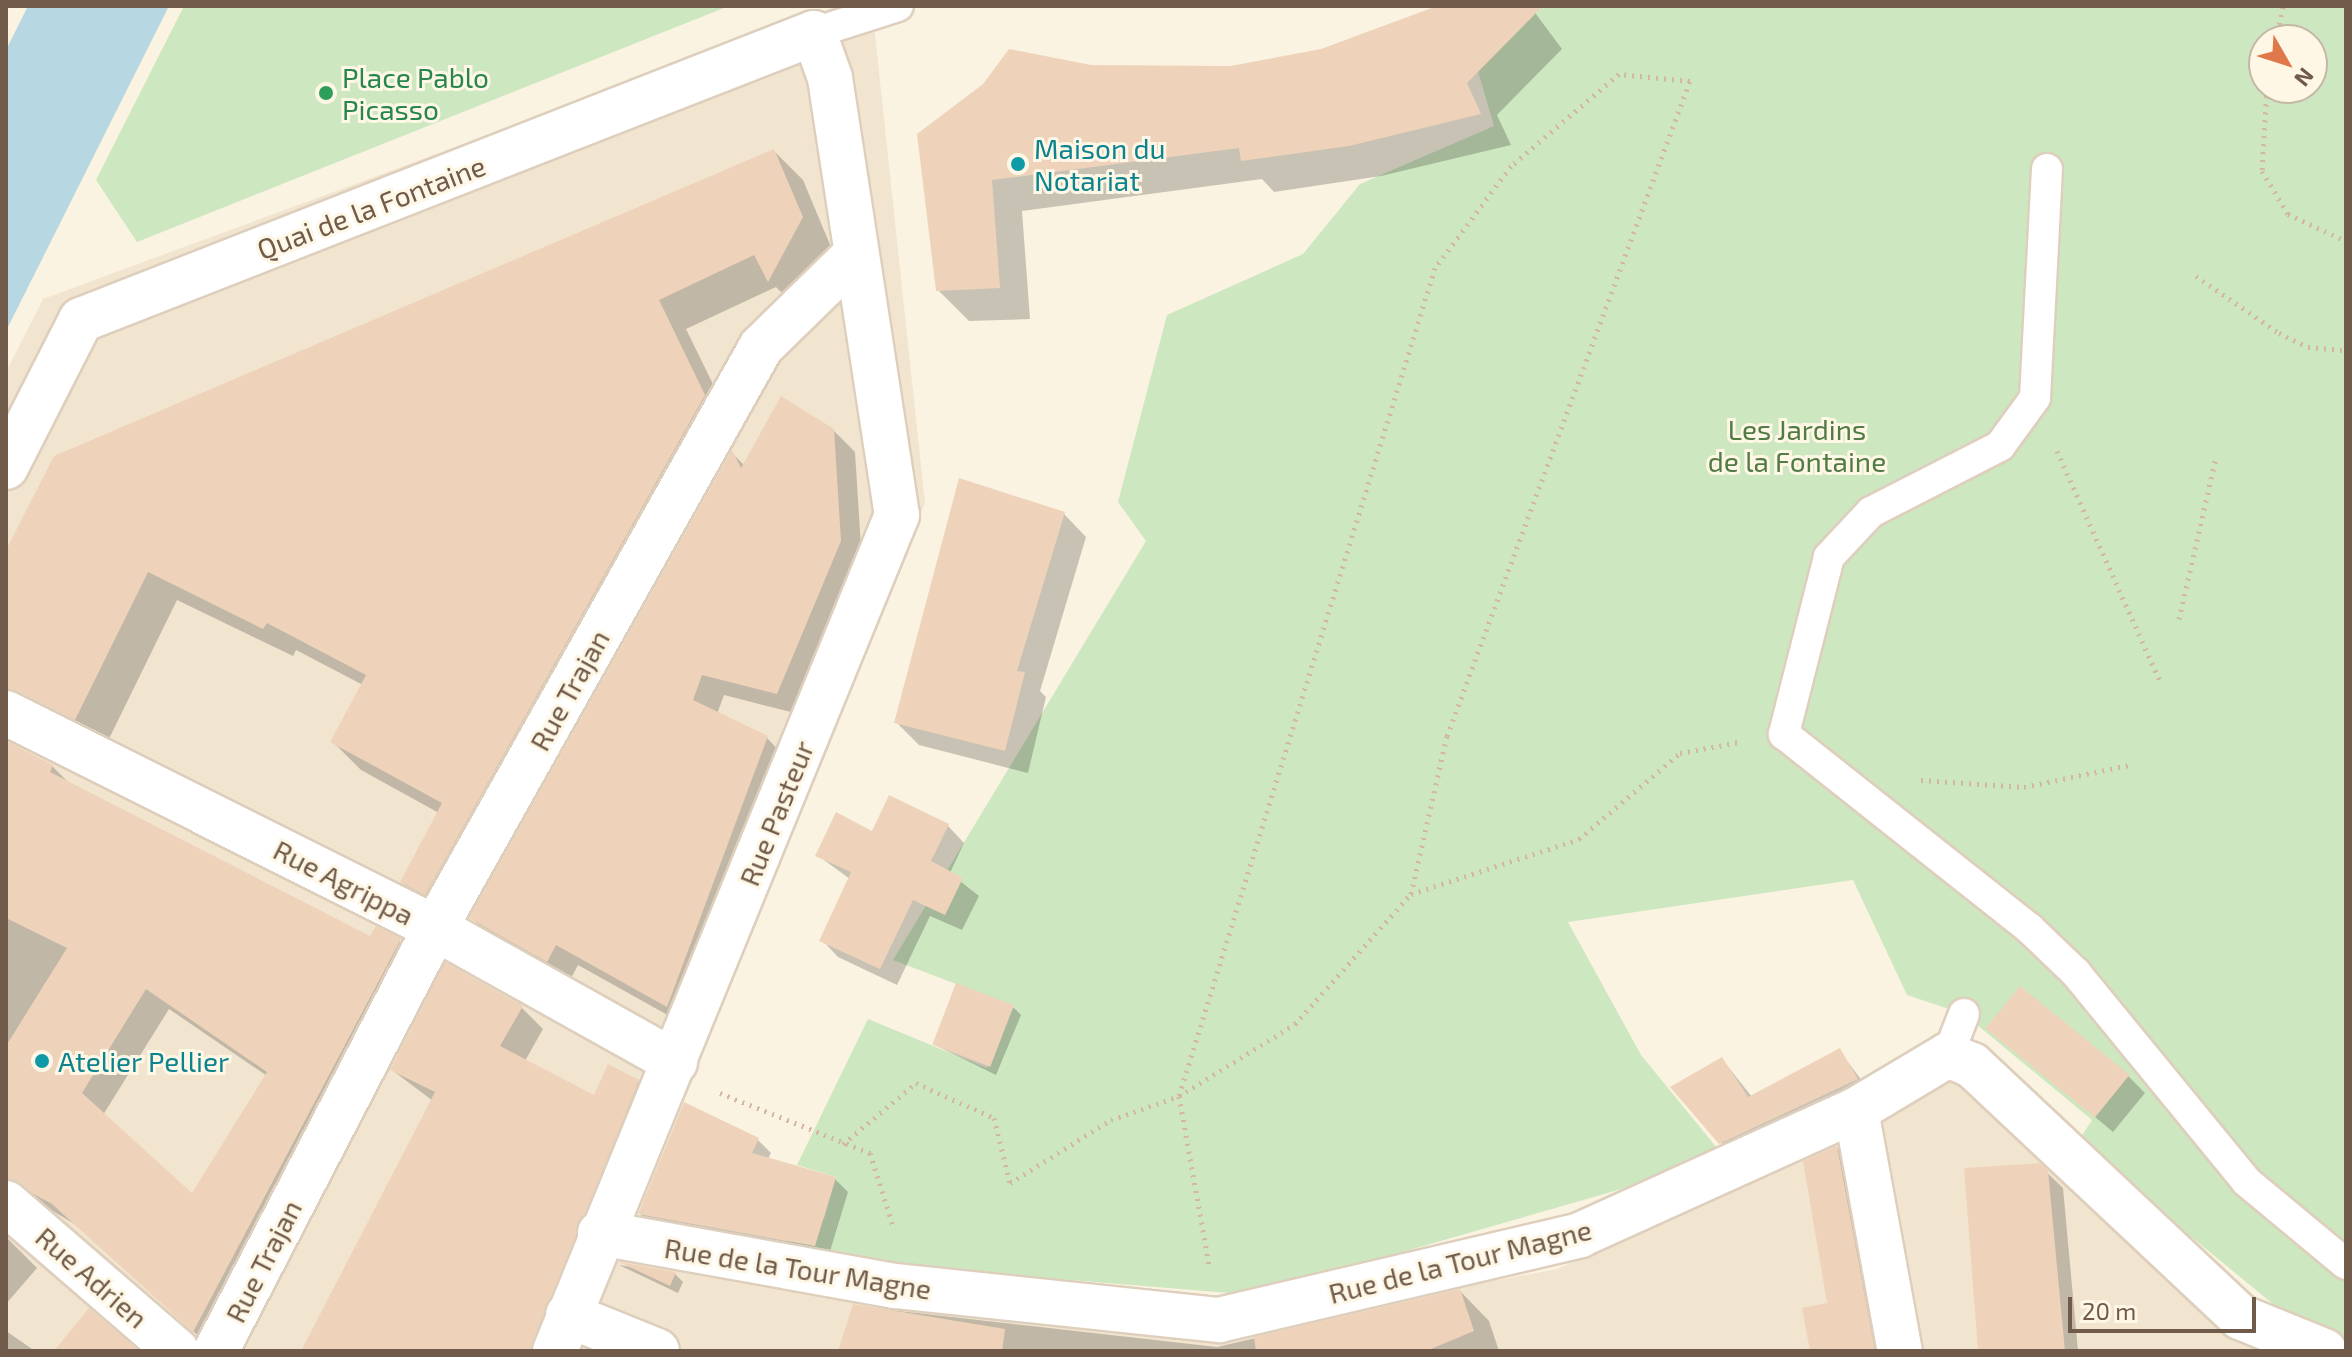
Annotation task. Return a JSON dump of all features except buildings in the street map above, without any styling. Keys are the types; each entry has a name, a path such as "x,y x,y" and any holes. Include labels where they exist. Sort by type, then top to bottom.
{"street":[{"path":"814,33 830,78 852,258"},
{"name":"Quai de la Fontaine","path":"6,467 81,320 814,33"},
{"name":"Rue Trajan","path":"216,1351 435,928 761,347 852,258"},
{"name":"Rue Pasteur","path":"562,1333 600,1233 673,1068 897,515 852,258"},
{"name":"Rue Agrippa","path":"6,713 435,928 673,1068"},
{"path":"1948,1055 1972,1065 2240,1317 2324,1351"},
{"name":"Rue de la Tour Magne","path":"600,1233 895,1286 1219,1320 1580,1235 1856,1110 1948,1055"},
{"path":"1856,1110 1900,1351"},
{"name":"Rue Adrien","path":"6,1203 177,1351"},
{"path":"562,1333 657,1351"}],"lane":[{"path":"814,33 898,6"},
{"path":"2047,169 2035,398 2000,446 1871,512 1829,557 1784,734 2030,929 2076,973 2246,1181 2346,1264"},
{"path":"1948,1055 1964,1014"}],"path":[{"path":"843,1144 916,1083 994,1118 1010,1183 1111,1120 1179,1096 1295,1024 1411,894 1447,736 1690,81 1619,74 1511,166 1435,268 1179,1096 1219,1320"},
{"path":"2266,104 2262,171 2288,214 2346,241"},
{"path":"2196,276 2279,333 2308,347 2346,350"},
{"path":"2035,398 2161,683"},
{"path":"2179,619 2216,458"},
{"path":"1411,894 1579,839"},
{"path":"673,1068 843,1144 870,1153 901,1244 895,1286"}],"shaded area":[{"path":"837,6 872,6 925,503 616,1227 1213,1332 1558,1269 1952,1072 2273,1351 6,1351 6,372 43,299"}],"green space":[{"name":"Place Pablo Picasso","path":"184,6 729,6 137,242 96,180"},
{"name":"Les Jardins de la Fontaine","path":"1459,6 2346,6 2346,1338 2290,1318 2077,1143 2092,1120 1964,1014 1907,995 1853,880 1568,922 1641,1055 1726,1159 1253,1295 781,1256 798,1217 824,1219 836,1177 797,1165 868,1019 987,1068 1014,1006 893,960 1146,541 1118,502 1167,315 1303,254 1360,184 1494,126"}],"water":[{"path":"28,6 169,6 6,331 6,50"}],"place":[{"name":"Place Pablo Picasso","path":"326,93"},
{"name":"Maison du Notariat","path":"1018,164"},
{"name":"Atelier Pellier","path":"42,1061"}]}
